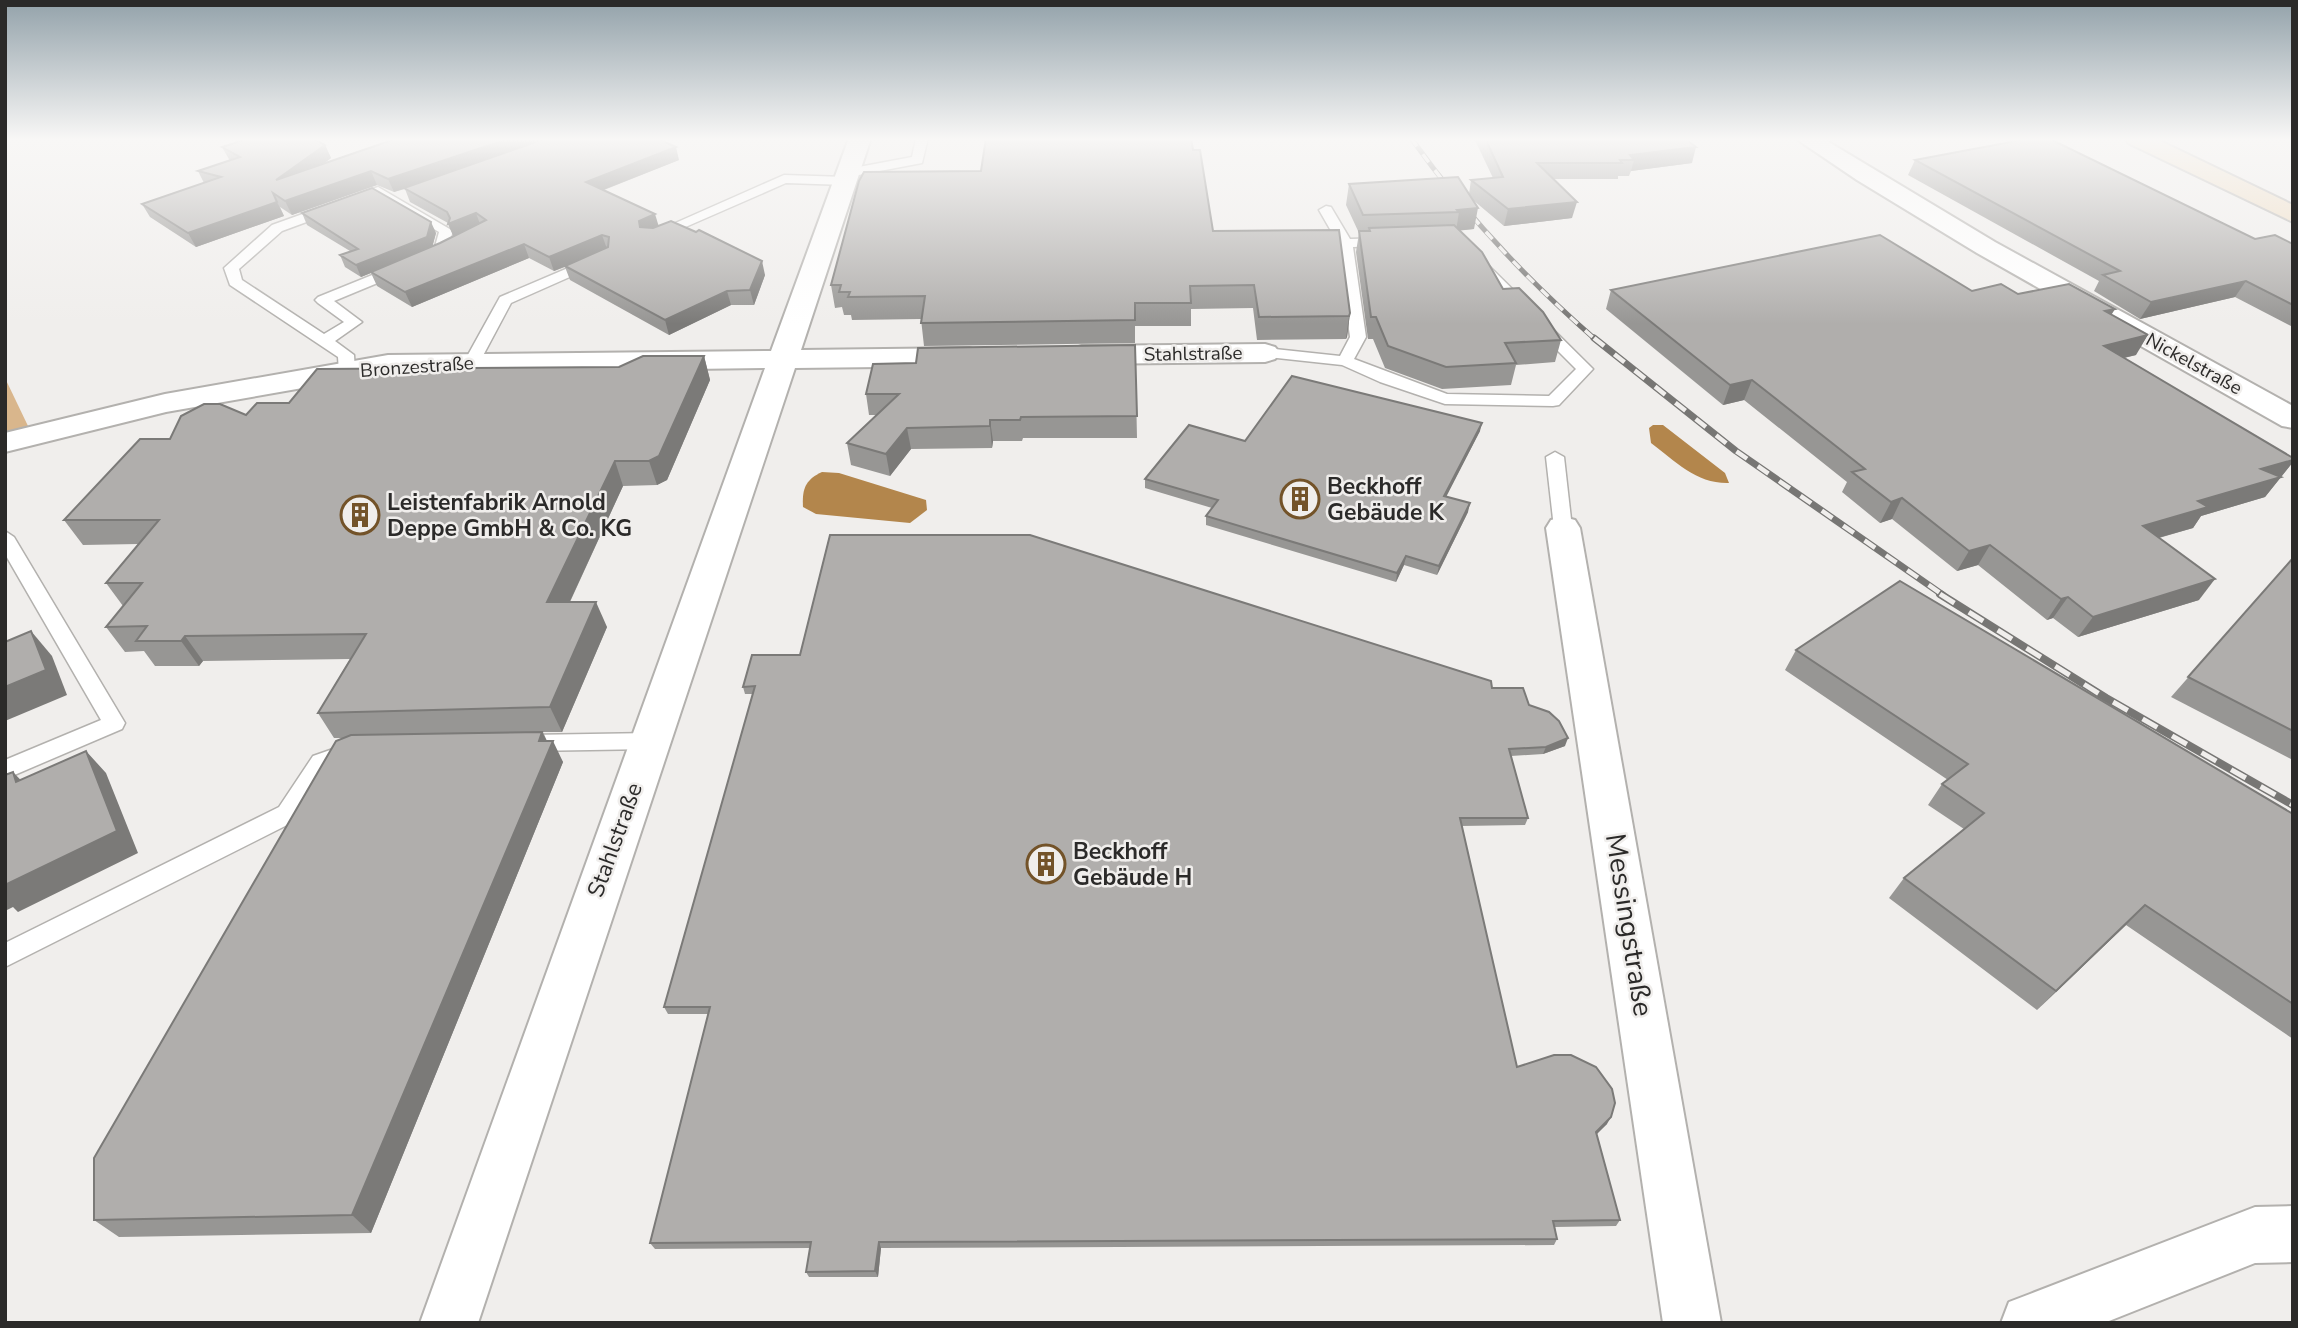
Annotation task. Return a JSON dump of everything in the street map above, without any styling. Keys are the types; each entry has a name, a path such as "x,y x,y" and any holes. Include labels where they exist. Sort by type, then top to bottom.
{"main road":[{"path":"2262,200 2293,215"}],"street":[{"name":"Stahlstraße","path":"449,1323 588,914 652,741 839,200"},
{"name":"Nickelstraße","path":"1915,200 2039,277 2293,419"},
{"name":"Stahlstraße","path":"1059,355 1265,353"},
{"path":"784,359 990,356"},
{"name":"Bronzestraße","path":"5,443 165,402 388,364 784,359"},
{"name":"Bronzestraße","path":"5,471 56,429"},
{"name":"Messingstraße","path":"1563,528 1692,1323"},
{"path":"2030,1323 2255,1235 2293,1234"}],"lane":[{"path":"347,372 346,355 235,282 231,268 278,228 354,200"},
{"path":"406,200 446,231 440,252"},
{"path":"651,237 736,200"},
{"path":"1326,210 1345,243 1358,337 1345,361"},
{"path":"1345,243 1400,241"},
{"path":"324,341 354,322 323,300 461,242"},
{"path":"472,362 505,300 606,256"},
{"path":"1265,353 1345,361 1386,379 1445,399 1553,401 1585,369 1473,257"},
{"path":"1555,457 1563,528"},
{"path":"5,537 114,723 5,770"},
{"path":"501,744 652,741"},
{"path":"5,956 287,814 321,761 364,746 377,746"}],"shaded area":[{"path":"5,378 28,426 5,432"},
{"path":"1663,425 1725,473 1729,483 1707,480 1687,471 1651,443 1649,428"},
{"path":"822,472 839,473 926,500 927,510 910,523 816,514 803,507 803,495 808,482"}],"building":[{"path":"154,200 277,202 188,233 142,204"},
{"path":"338,200 393,200 431,222 427,237 356,265 340,255 358,249 302,213"},
{"path":"425,200 625,200 655,214 639,221 640,227 653,228 671,221 696,232 699,230 762,261 750,290 727,291 665,320 565,266 608,247 609,237 602,235 549,257 524,244 405,292 371,272 486,220 476,213 448,224 450,218 447,212"},
{"path":"854,200 1208,200 1213,231 1339,230 1350,313 1349,316 1259,317 1254,285 1190,286 1191,303 1135,303 1135,320 921,323 925,296 848,297 850,292 839,292 841,285 831,285"},
{"path":"1356,200 1473,200 1478,208 1457,210 1459,212 1363,215"},
{"path":"1496,200 1577,202 1508,209"},
{"path":"1989,200 2175,200 2255,239 2275,235 2293,244 2293,305 2246,281 2151,302 2103,275 2120,271"},
{"path":"1454,225 1482,252 1503,289 1519,288 1543,312 1561,340 1505,343 1516,363 1446,367 1388,346 1376,317 1371,317 1359,231 1370,231 1369,228"},
{"path":"1880,235 1972,291 2001,284 2018,294 2069,284 2115,309 2105,311 2148,335 2104,346 2293,458 2261,469 2281,477 2198,501 2208,507 2143,526 2215,579 2093,617 2068,597 2061,599 1990,545 1969,551 1902,498 1891,502 1852,472 1865,469 1752,380 1730,385 1611,290"},
{"path":"1135,345 1137,416 1021,417 1020,420 990,420 990,426 907,428 886,454 847,443 899,394 866,394 873,364 916,363 918,348"},
{"name":"Leistenfabrik Arnold Deppe GmbH & Co. KG","path":"643,356 704,356 659,456 649,461 615,461 547,602 596,602 550,707 318,713 366,634 185,636 181,641 136,641 147,626 106,627 142,583 106,583 159,520 64,520 140,439 170,439 181,416 204,404 220,404 246,415 257,403 289,403 317,369 619,367"},
{"path":"1292,376 1482,423 1444,496 1470,503 1439,566 1406,556 1397,573 1206,516 1218,500 1145,479 1189,425 1245,441"},
{"name":"Beckhoff Gebäude H","path":"830,535 1030,535 1491,681 1492,688 1523,688 1529,705 1549,712 1559,721 1568,738 1546,747 1509,749 1528,818 1460,818 1517,1067 1554,1055 1571,1055 1596,1067 1612,1089 1615,1103 1611,1117 1596,1132 1620,1220 1553,1221 1557,1239 879,1242 875,1271 806,1272 811,1242 650,1243 710,1007 664,1007 755,686 743,687 752,655 800,655"},
{"path":"2293,558 2293,731 2188,677"},
{"path":"1900,581 2293,814 2293,1004 2145,905 2056,991 1904,878 1984,813 1942,784 1968,764 1796,650"},
{"path":"31,631 46,670 5,687 5,642"},
{"path":"542,732 539,741 553,741 352,1215 94,1220 94,1158 336,741 351,735"},
{"path":"86,751 117,831 5,885 5,775 13,772 16,782"}],"railway":[{"path":"1459,200 1498,245 1596,340"},
{"path":"1594,338 1736,451 1943,595"},
{"path":"1940,594 2106,698 2293,805"}],"place":[{"name":"Beckhoff Gebäude K","path":"1300,499"},
{"name":"Leistenfabrik Arnold Deppe GmbH & Co. KG","path":"360,515"},
{"name":"Beckhoff Gebäude H","path":"1046,864"}]}
